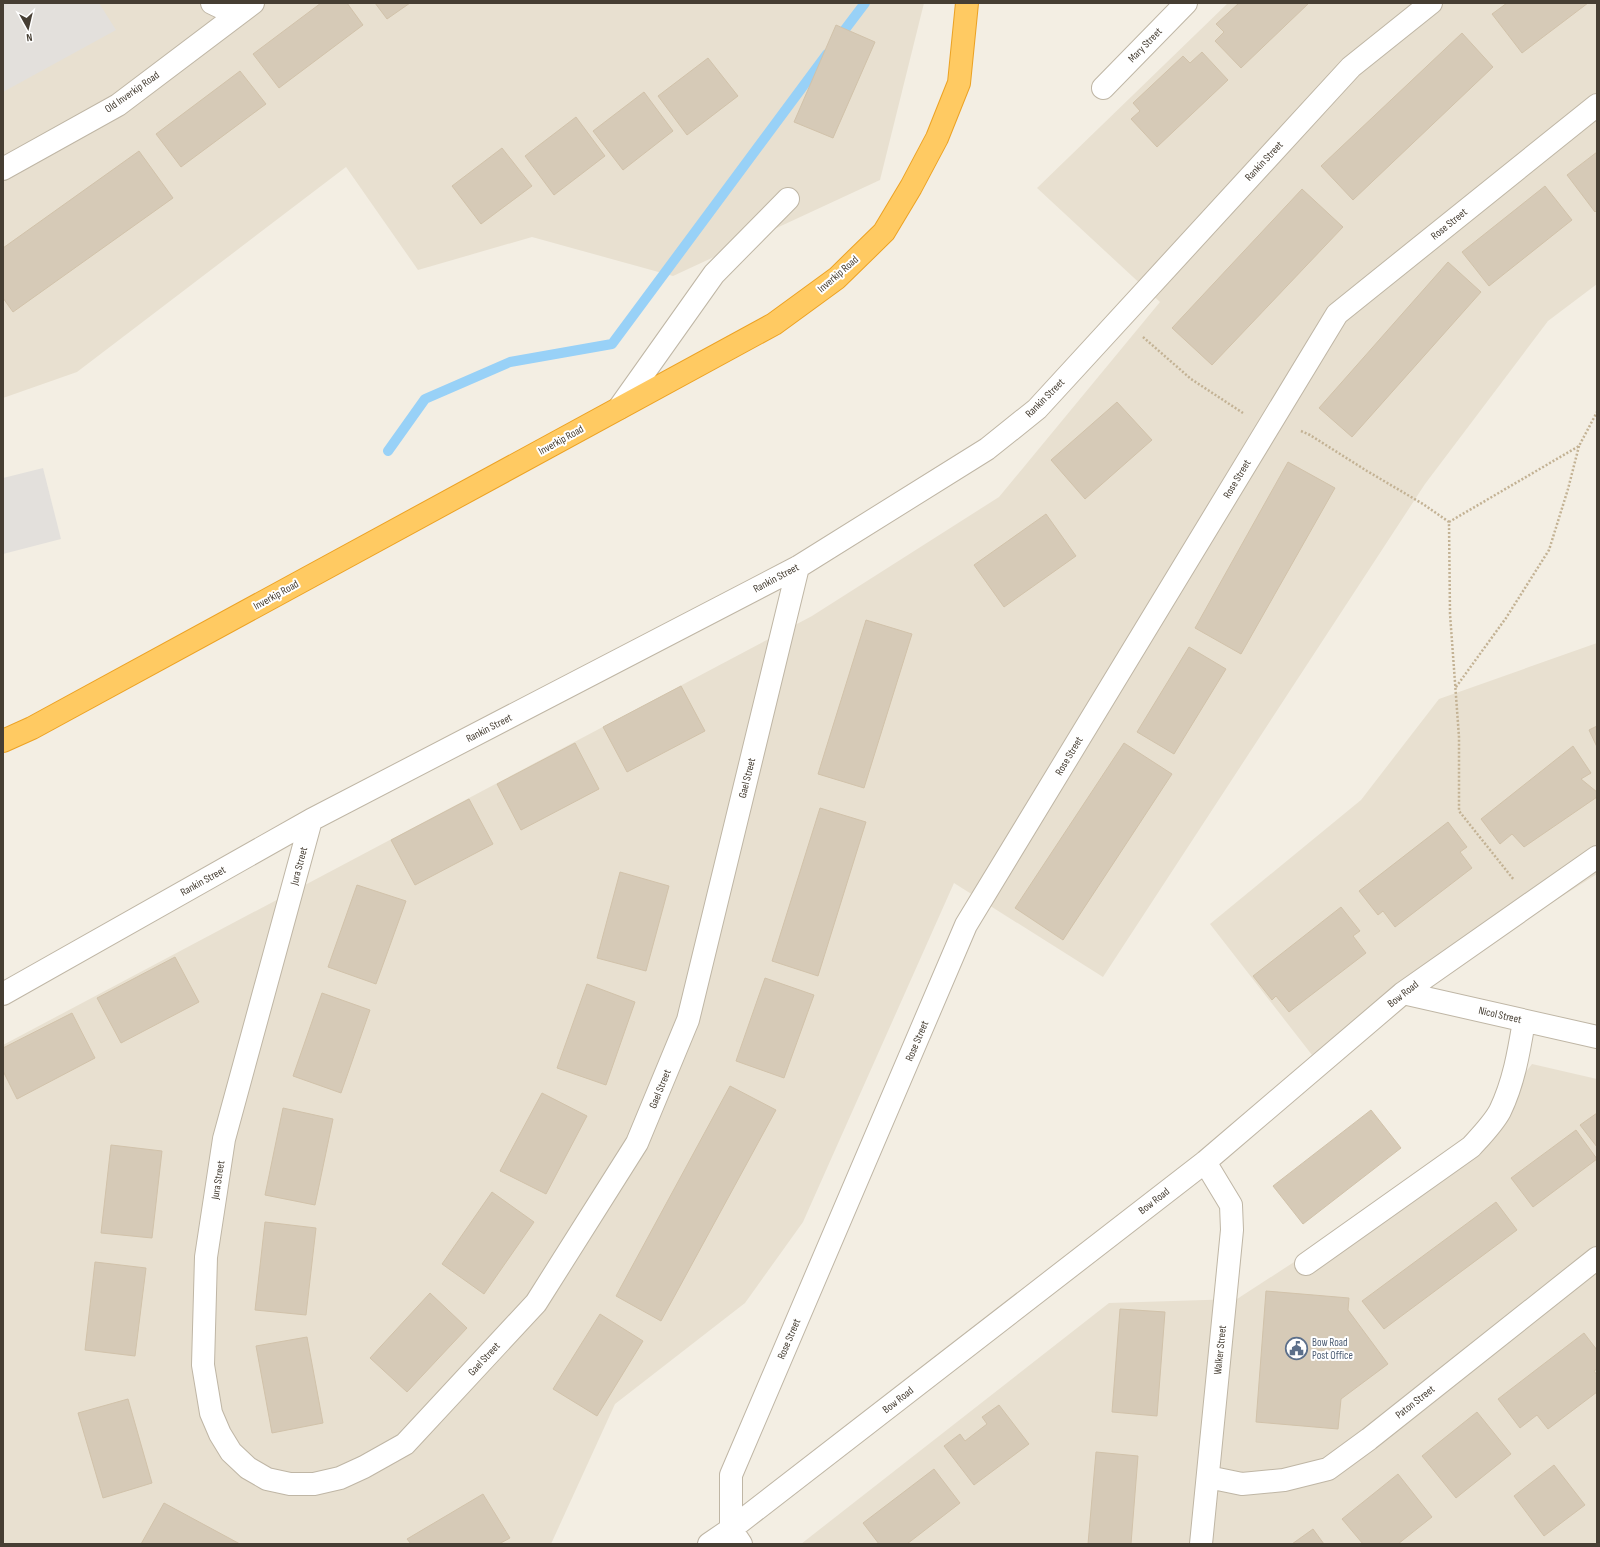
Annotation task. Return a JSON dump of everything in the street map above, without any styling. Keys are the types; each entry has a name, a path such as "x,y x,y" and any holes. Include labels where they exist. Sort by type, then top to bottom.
{"highway":[{"name":"Inverkip Road","path":"3,741 32,728 774,324 836,278 884,232 912,187 937,138 959,83 967,3"}],"street":[{"path":"212,3 245,9"},
{"name":"Mary Street","path":"1103,88 1186,3"},
{"name":"Rankin Street","path":"3,994 311,820 798,567 987,449 1037,409 1351,67 1431,3"},
{"name":"Old Inverkip Road","path":"3,169 118,105 245,9"},
{"name":"Rose Street","path":"736,1537 731,1475 966,925 1337,314 1597,105"},
{"path":"619,408 714,274 788,199"},
{"name":"Gael Street","path":"314,1484 364,1468 405,1444 536,1304 637,1143 688,1020 798,567"},
{"name":"Jura Street","path":"311,820 224,1139 206,1257 203,1365 211,1413 220,1434 232,1452 248,1468 267,1479 290,1484 314,1484"},
{"name":"Bow Road","path":"709,1544 736,1537 1205,1162 1403,993 1597,857"},
{"name":"Nicol Street","path":"1403,993 1597,1038"},
{"path":"1306,1264 1471,1147 1485,1132 1500,1111 1516,1067 1524,1021"},
{"name":"Walker Street","path":"1201,1544 1232,1230 1231,1205 1205,1162"},
{"name":"Paton Street","path":"1208,1477 1242,1484 1284,1480 1328,1469 1369,1439 1597,1258"}],"path":[{"path":"1121,317 1191,379 1270,424 1310,434 1367,471 1423,504 1449,522"},
{"path":"1455,687 1506,618 1549,550 1568,489 1579,446 1597,412"},
{"path":"1449,522 1579,446"},
{"path":"1449,522 1450,614 1459,737 1459,811 1531,904"}],"shaded area":[{"path":"3,3 924,3 880,180 673,276 532,237 418,270 346,167 77,372 3,398"},
{"path":"3,3 99,3 116,30 3,92"},
{"path":"1228,3 1597,3 1597,284 1548,321 1425,484 1103,977 954,883 803,1222 745,1303 615,1404 551,1544 3,1544 3,1045 812,616 999,497 1160,302 1037,188"},
{"path":"43,468 61,539 3,554 3,478"},
{"path":"1597,643 1597,874 1312,1055 1210,924 1361,800 1439,699"},
{"path":"1532,1064 1597,1079 1597,1544 801,1544 1109,1303 1237,1299 1464,1152"}],"building":[{"path":"321,3 347,3 363,25 279,88 253,54"},
{"path":"375,3 410,3 387,19"},
{"path":"1239,3 1309,3 1241,68 1215,41 1224,32 1216,24"},
{"path":"1507,3 1588,3 1522,53 1492,14"},
{"path":"836,25 875,42 833,138 794,122"},
{"path":"1462,33 1493,67 1353,200 1321,166"},
{"path":"1202,52 1228,80 1157,147 1131,119 1140,111 1133,103 1183,56 1190,63"},
{"path":"708,58 738,96 687,135 658,96"},
{"path":"240,71 266,104 181,167 156,134"},
{"path":"644,92 673,131 623,170 593,131"},
{"path":"576,117 605,156 554,195 525,156"},
{"path":"502,148 532,186 481,224 452,186"},
{"path":"139,151 173,198 13,312 3,298 3,248"},
{"path":"1597,152 1597,210 1595,212 1567,175"},
{"path":"1545,186 1572,220 1489,286 1462,252"},
{"path":"1302,189 1343,227 1212,365 1172,328"},
{"path":"1448,262 1481,292 1352,437 1319,408"},
{"path":"1117,402 1152,440 1085,499 1051,460"},
{"path":"1288,462 1335,488 1241,654 1195,628"},
{"path":"1046,514 1076,556 1004,607 974,565"},
{"path":"866,620 912,634 864,788 818,774"},
{"path":"1189,647 1226,669 1174,754 1137,732"},
{"path":"681,686 705,731 627,772 603,727"},
{"path":"1597,726 1597,747 1589,730"},
{"path":"575,743 599,789 521,830 497,784"},
{"path":"1124,743 1172,774 1063,940 1015,908"},
{"path":"1573,746 1591,773 1581,779 1597,792 1597,797 1524,847 1512,834 1500,844 1481,819"},
{"path":"469,799 493,844 415,885 391,840"},
{"path":"820,808 866,822 818,976 772,961"},
{"path":"1448,822 1467,847 1460,852 1472,868 1395,927 1383,911 1378,915 1359,891"},
{"path":"620,872 669,886 646,971 597,958"},
{"path":"357,885 406,901 376,984 328,967"},
{"path":"1341,907 1360,931 1353,936 1366,953 1289,1012 1276,996 1272,1000 1253,976"},
{"path":"175,957 199,1002 121,1043 97,998"},
{"path":"765,978 814,995 784,1078 736,1061"},
{"path":"587,984 635,1002 606,1085 557,1068"},
{"path":"322,993 370,1010 341,1093 293,1076"},
{"path":"72,1013 95,1058 17,1099 3,1071 3,1048"},
{"path":"730,1086 776,1110 661,1321 616,1296"},
{"path":"542,1093 587,1116 546,1194 500,1171"},
{"path":"283,1108 333,1119 315,1205 265,1195"},
{"path":"1371,1110 1401,1148 1303,1224 1273,1186"},
{"path":"1597,1113 1597,1147 1580,1125"},
{"path":"1576,1130 1597,1159 1533,1207 1511,1178"},
{"path":"111,1145 162,1151 152,1238 101,1233"},
{"path":"492,1192 534,1222 484,1294 442,1264"},
{"path":"1496,1202 1517,1230 1384,1329 1362,1301"},
{"path":"265,1222 316,1228 306,1315 255,1310"},
{"path":"95,1262 146,1268 135,1356 85,1350"},
{"path":"1266,1291 1349,1298 1348,1310 1388,1364 1341,1399 1338,1429 1256,1422"},
{"path":"430,1293 467,1328 407,1392 370,1358"},
{"path":"1120,1309 1165,1312 1157,1416 1112,1412"},
{"path":"600,1314 643,1341 597,1416 553,1389"},
{"path":"1584,1333 1597,1350 1597,1369 1594,1371 1597,1375 1597,1392 1548,1429 1537,1415 1520,1428 1498,1399"},
{"path":"307,1337 323,1423 272,1433 256,1346"},
{"path":"128,1399 152,1483 103,1498 78,1413"},
{"path":"999,1405 1029,1444 974,1485 944,1446 960,1434 965,1441 987,1424 982,1417"},
{"path":"1477,1412 1511,1454 1456,1498 1422,1456"},
{"path":"1096,1452 1138,1456 1131,1544 1088,1544"},
{"path":"1554,1465 1585,1505 1544,1536 1514,1496"},
{"path":"934,1469 960,1503 907,1544 879,1544 863,1523"},
{"path":"1398,1474 1432,1517 1398,1544 1363,1544 1342,1519"},
{"path":"483,1494 510,1538 499,1544 411,1544 407,1539"},
{"path":"164,1503 240,1544 141,1544"},
{"path":"1313,1529 1324,1544 1292,1544"}],"waterway":[{"path":"837,40 865,3"},
{"path":"388,451 425,399 510,362 612,344 827,54"}],"place":[{"name":"Bow Road Post Office","path":"1297,1348"}]}
